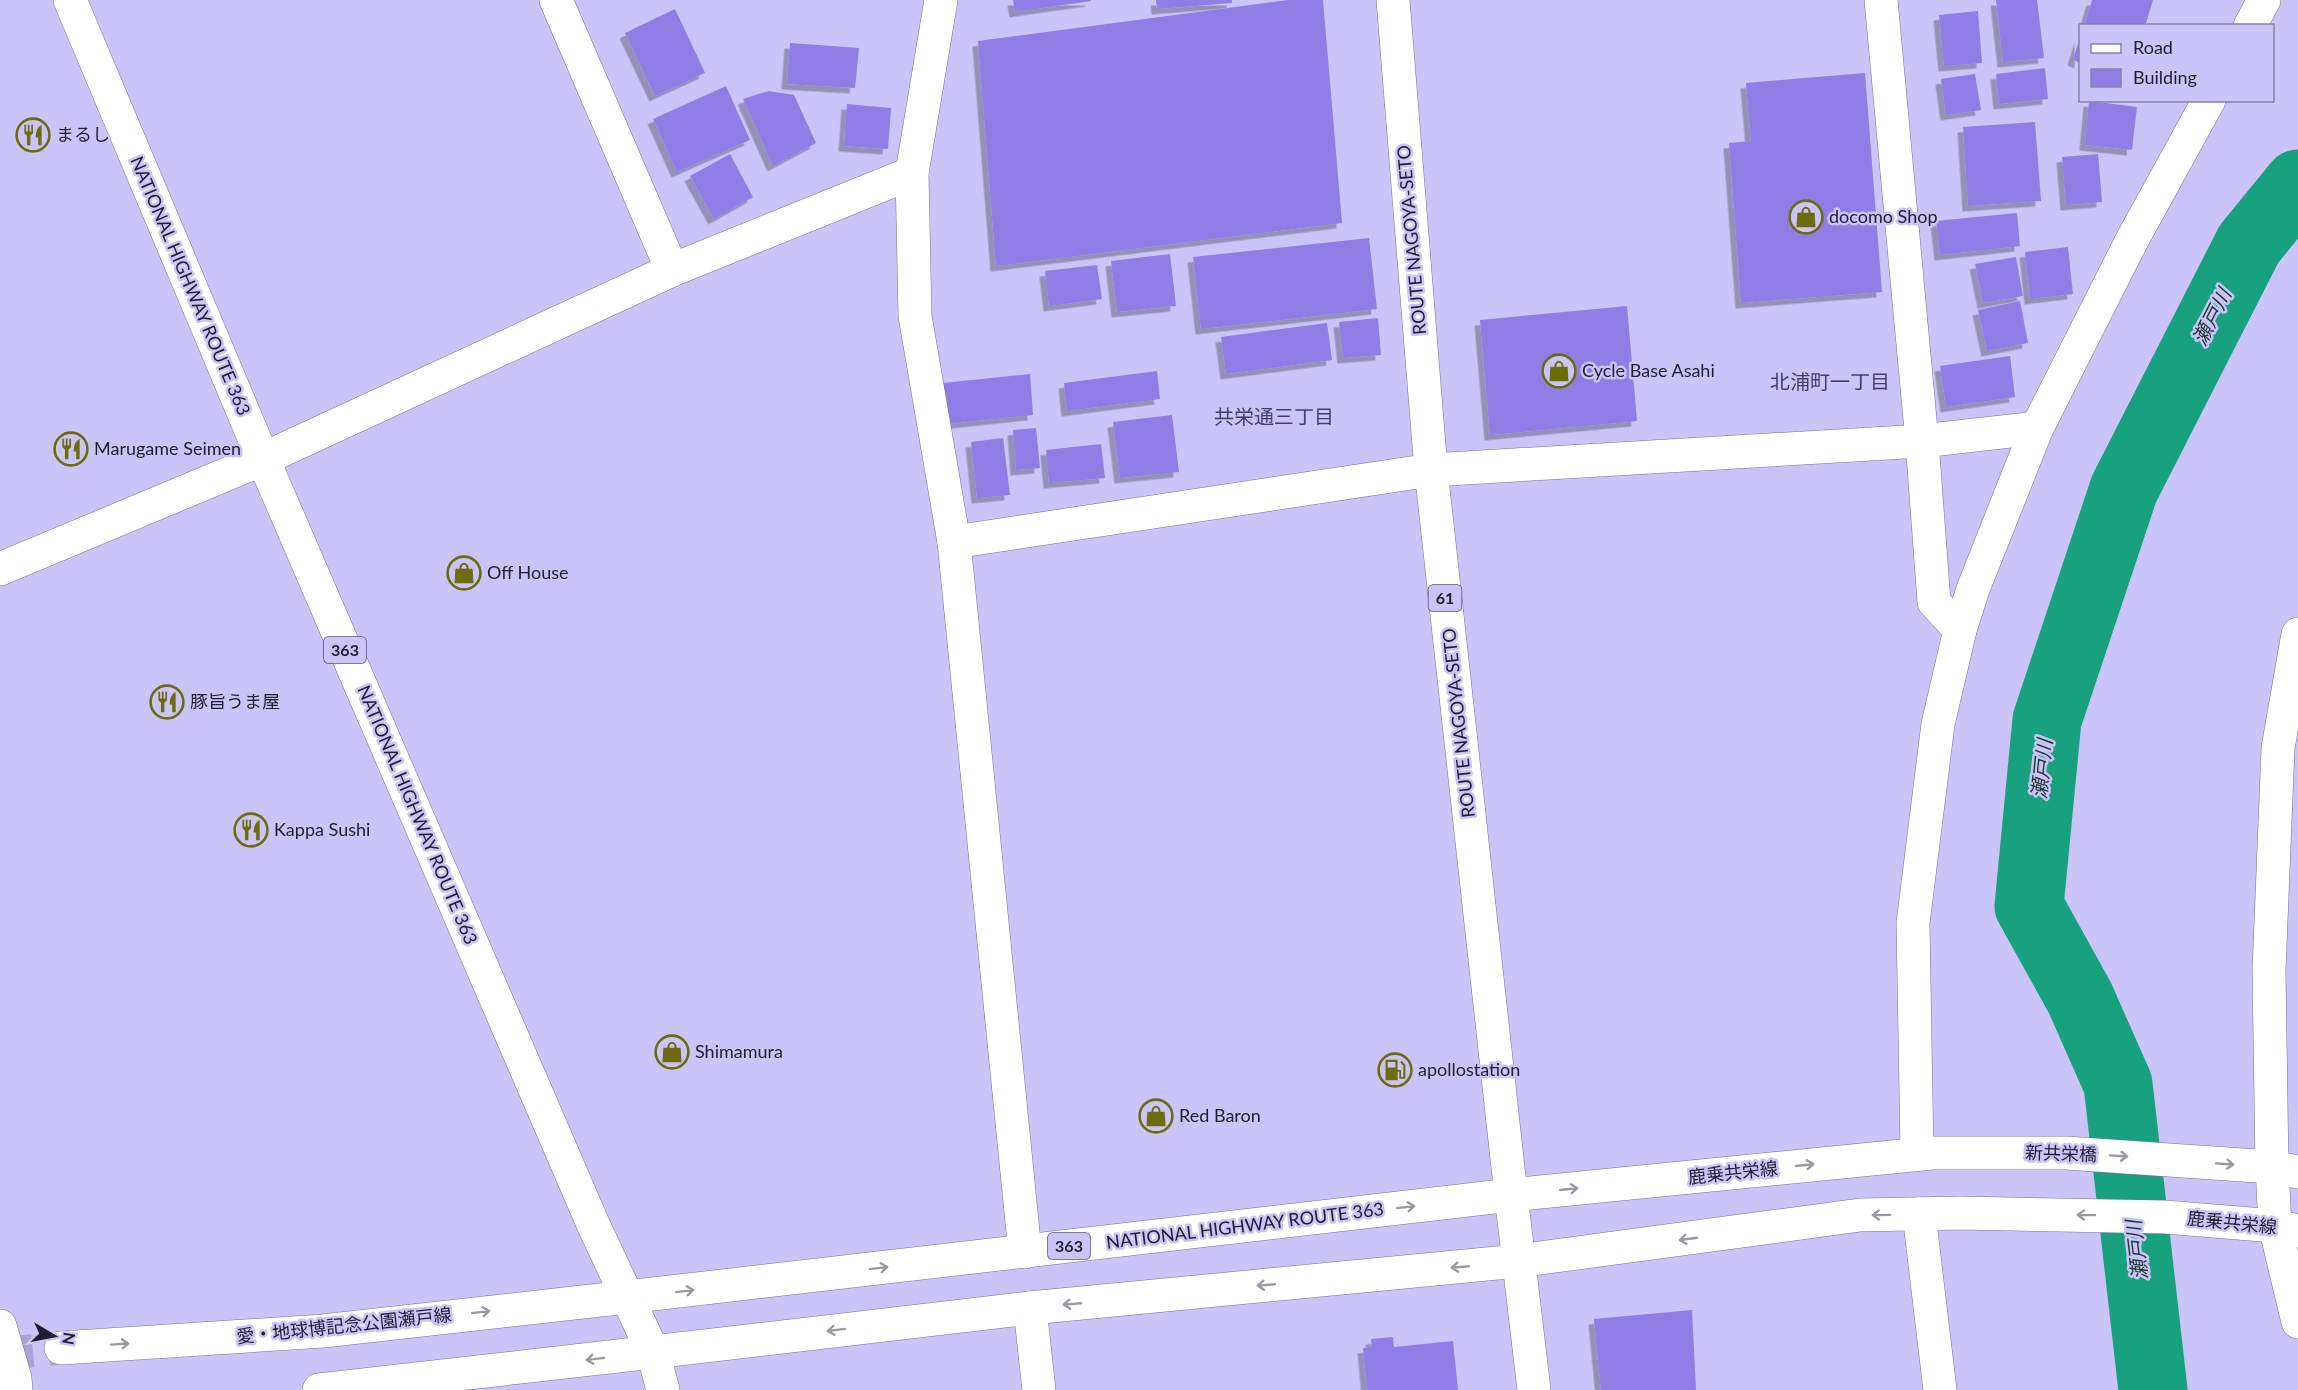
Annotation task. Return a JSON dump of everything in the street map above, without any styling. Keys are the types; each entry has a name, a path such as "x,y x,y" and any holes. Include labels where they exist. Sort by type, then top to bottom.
{"main road":[{"name":"NATIONAL HIGHWAY ROUTE 363","path":"70,0 263,459 627,1297 653,1352 663,1390"},
{"path":"556,0 672,270"},
{"path":"941,0 912,173 915,316 954,542 1024,1252"},
{"name":"ROUTE NAGOYA-SETO","path":"1393,0 1431,470 1511,1195"},
{"path":"1881,0 1922,441 1934,602 1960,630"},
{"path":"2251,24 2264,0"},
{"path":"1917,1154 1913,923 1938,724 1960,630 1973,589 2037,428 2132,240 2208,102"},
{"path":"0,569 263,459 672,270 912,173"},
{"path":"954,542 1431,470 1922,441 2037,428"},
{"path":"2298,634 2270,971 2285,1169 2286,1229 2298,1322"},
{"name":"鹿乗共栄線","path":"1511,1195 1917,1154 1955,1153"},
{"name":"新共栄橋","path":"1955,1153 2066,1153 2285,1169"},
{"name":"NATIONAL HIGHWAY ROUTE 363","path":"627,1297 1511,1195"},
{"path":"1511,1195 1534,1390"},
{"path":"319,1390 1030,1308 1518,1261 1860,1215 1920,1214 1940,1390"},
{"name":"鹿乗共栄線","path":"1920,1214 2165,1217 2286,1229"},
{"name":"愛・地球博記念公園瀬戸線","path":"61,1348 323,1331 627,1297"},
{"path":"1030,1308 1039,1390"},
{"path":"0,1326 15,1378 16,1390"}],"building":[{"path":"1013,0 1091,0 1091,1 1015,12"},
{"path":"1156,0 1232,0 1232,3 1157,9"},
{"path":"1288,0 1323,0 1342,223 996,266 978,41"},
{"path":"1996,0 2037,0 2044,58 2003,62"},
{"path":"2092,0 2153,0 2146,24 2085,24"},
{"path":"675,9 705,73 655,96 625,33"},
{"path":"1978,11 1982,63 1944,66 1939,15"},
{"path":"2079,40 2079,63 2073,60"},
{"path":"790,43 859,48 855,88 787,84"},
{"path":"2045,68 2048,99 1999,104 1996,74"},
{"name":"docomo Shop","path":"1865,73 1882,292 1741,303 1729,143 1751,141 1746,83"},
{"path":"1975,74 1981,110 1946,115 1941,79"},
{"path":"726,86 750,140 677,172 653,119"},
{"path":"768,91 794,95 816,143 773,166 743,99"},
{"path":"2089,102 2137,107 2132,150 2085,145"},
{"path":"847,104 891,108 888,149 844,146"},
{"path":"2035,122 2041,201 1968,206 1963,127"},
{"path":"730,154 753,197 714,219 690,176"},
{"path":"2098,154 2102,202 2066,205 2062,157"},
{"path":"2017,213 2020,246 1940,255 1936,221"},
{"path":"1369,238 1377,309 1201,329 1193,257"},
{"path":"2068,247 2073,294 2030,299 2025,252"},
{"path":"1170,254 1176,306 1117,312 1111,261"},
{"path":"2016,257 2023,296 1983,303 1975,264"},
{"path":"1097,265 1102,299 1049,306 1045,271"},
{"path":"2020,301 2028,343 1987,351 1978,310"},
{"name":"Cycle Base Asahi","path":"1627,306 1637,421 1490,435 1480,320"},
{"path":"1378,318 1381,355 1343,358 1339,322"},
{"path":"1327,323 1332,360 1226,374 1221,337"},
{"path":"2010,356 2015,397 1946,407 1940,366"},
{"path":"1157,371 1160,399 1067,411 1064,383"},
{"path":"1030,374 1033,415 947,424 943,383"},
{"path":"1172,415 1179,472 1120,478 1113,422"},
{"path":"1036,428 1040,468 1016,470 1013,430"},
{"path":"1003,438 1010,495 977,498 971,442"},
{"path":"1101,444 1105,478 1049,483 1046,450"},
{"path":"1692,1310 1696,1390 1601,1390 1594,1319"},
{"path":"1393,1337 1394,1347 1453,1341 1458,1390 1367,1390 1363,1348 1372,1347 1371,1339"}],"waterway":[{"name":"瀬戸川","path":"2153,1390 2118,1084 2080,998 2029,906 2047,720 2124,489 2249,244 2298,184"}],"tunnel":[{"path":"0,1354 61,1348"}],"place":[{"name":"まるし","path":"33,135"},
{"name":"docomo Shop","path":"1806,217"},
{"name":"Cycle Base Asahi","path":"1559,371"},
{"name":"Marugame Seimen","path":"71,449"},
{"name":"Off House","path":"464,573"},
{"name":"豚旨うま屋","path":"167,702"},
{"name":"Kappa Sushi","path":"251,830"},
{"name":"Shimamura","path":"672,1052"},
{"name":"apollostation","path":"1395,1070"},
{"name":"Red Baron","path":"1156,1116"}],"district":[{"name":"北浦町一丁目","path":"1830,382"},
{"name":"共栄通三丁目","path":"1274,417"}]}
